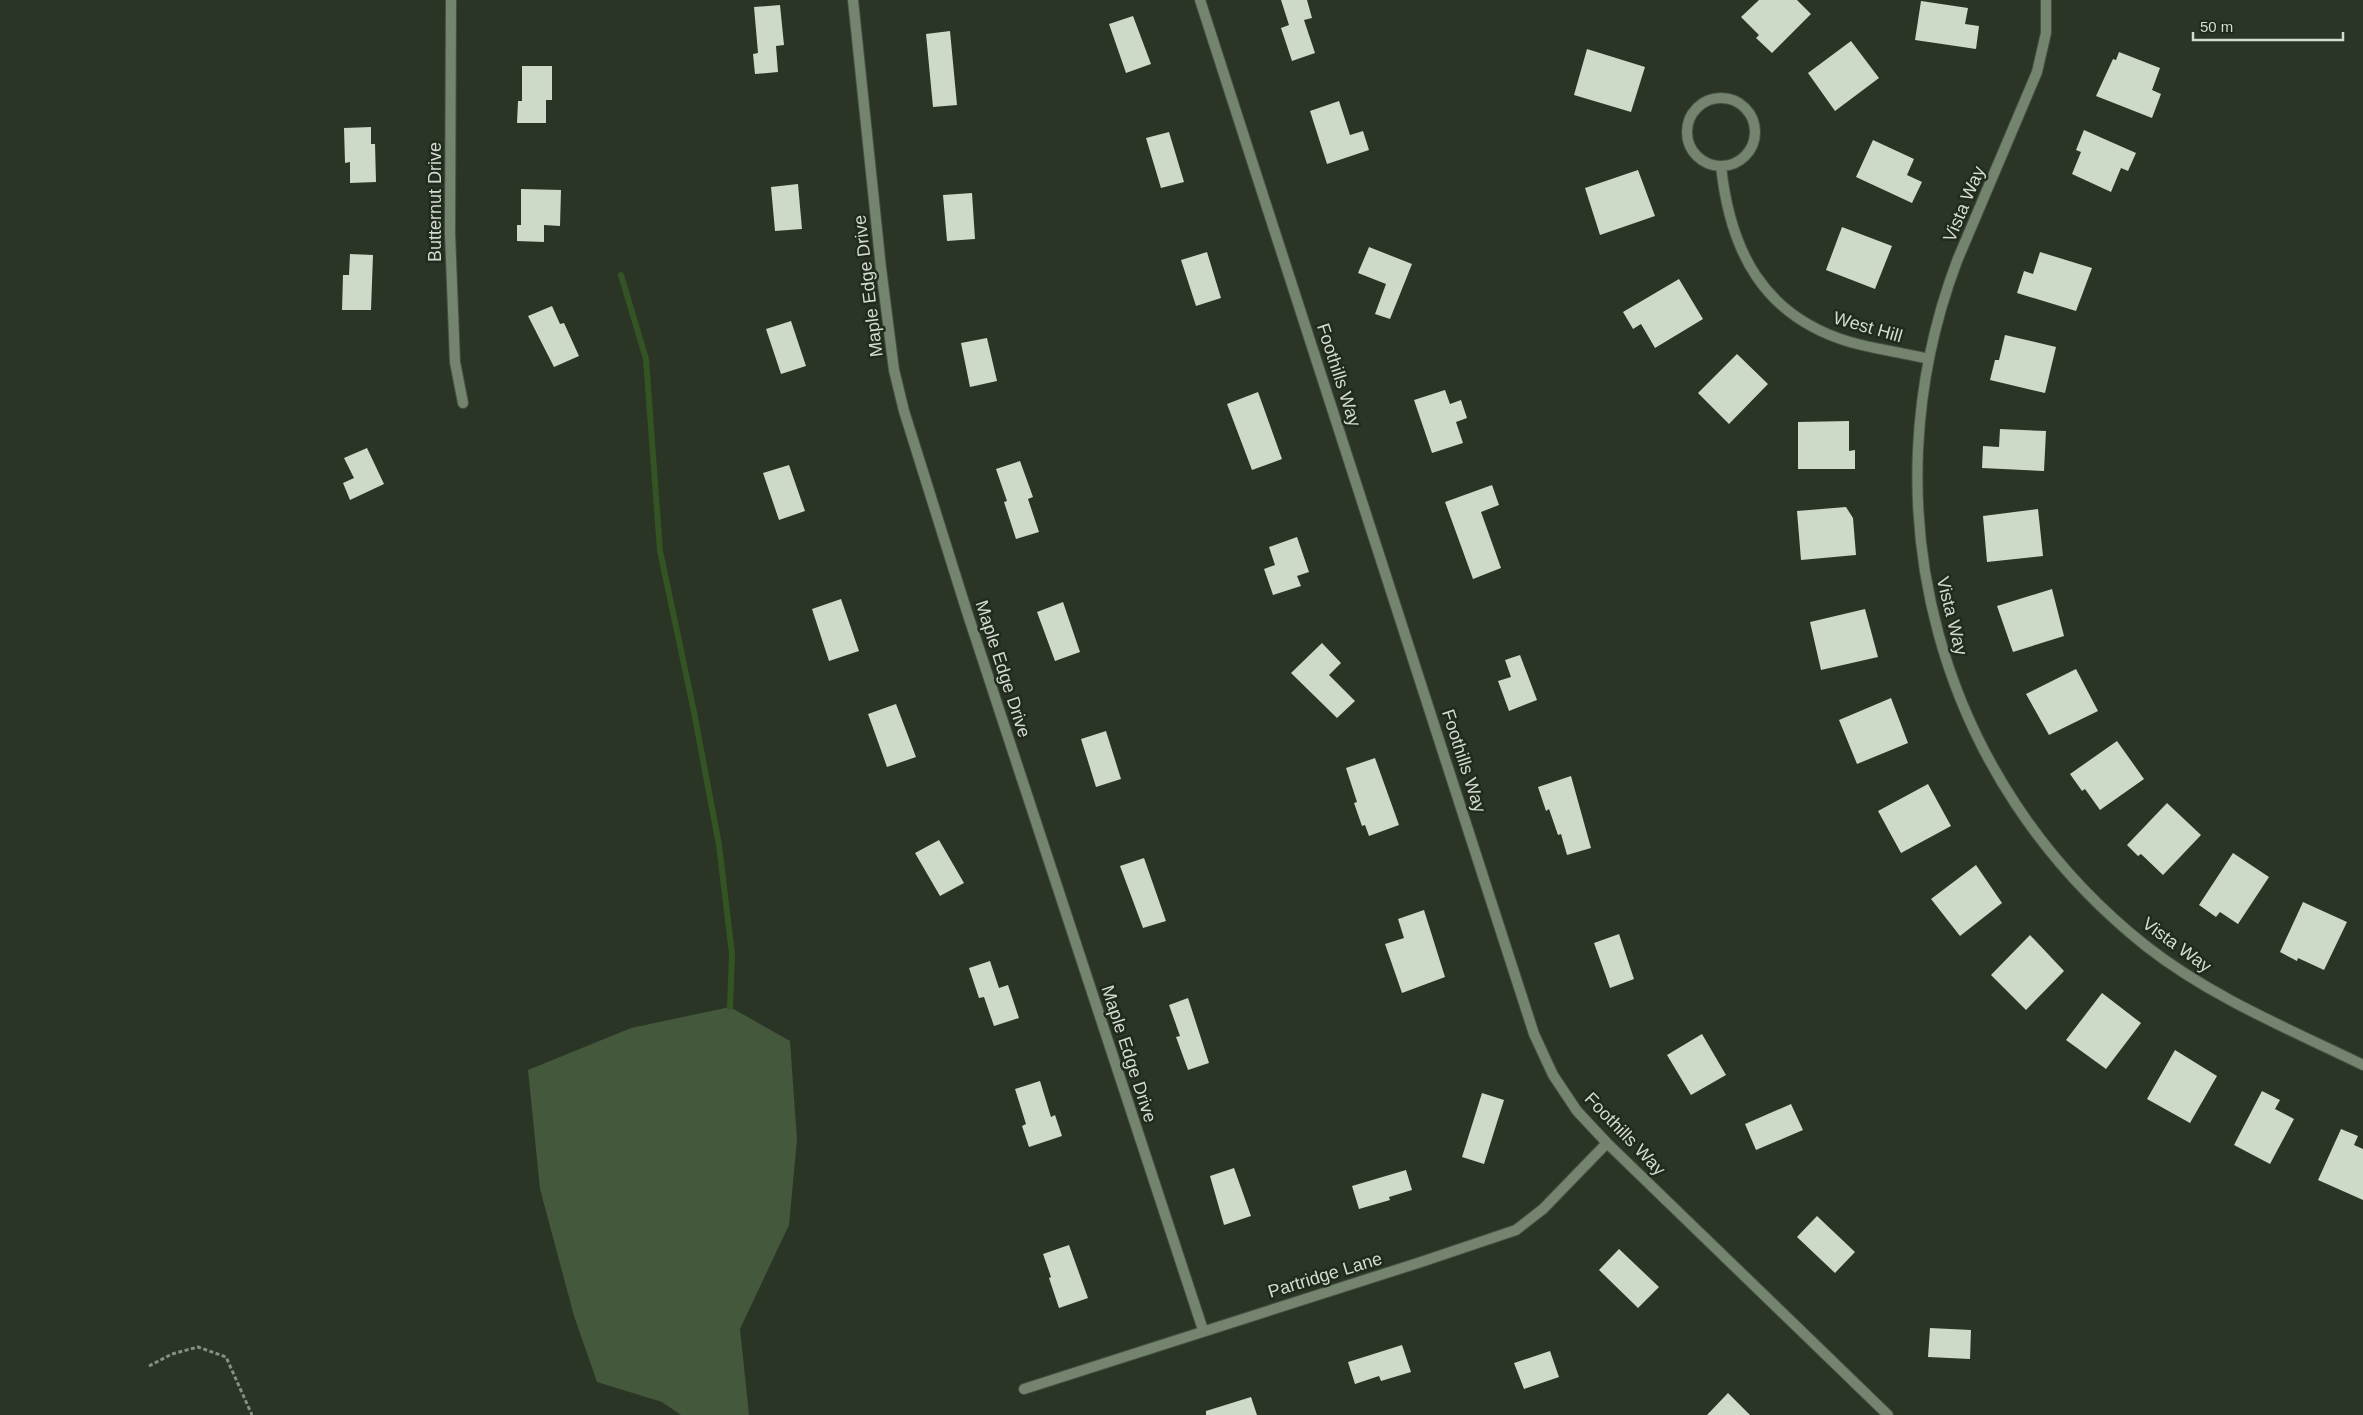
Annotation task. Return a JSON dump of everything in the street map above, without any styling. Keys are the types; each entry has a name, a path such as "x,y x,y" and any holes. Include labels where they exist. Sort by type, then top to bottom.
{"street":[{"name":"Butternut Drive","path":"451,0 450,233 455,362 463,403"},
{"name":"Maple Edge Drive","path":"853,0 881,268 894,370 904,411 967,612 1203,1330"},
{"name":"Foothills Way","path":"1200,0 1534,1034 1553,1075 1577,1111 1607,1143 1888,1415"},
{"name":"Vista Way","path":"2046,0 2046,33 2037,72 1945,292 1929,359 1922,401 1917,458 1917,508 1923,560 1937,633 1953,682 1992,767 2016,805 2049,850 2086,893 2145,945 2194,979 2238,1005 2363,1064"},
{"path":"1716,99 1727,99 1737,102 1746,109 1752,118 1755,130 1754,141 1750,151 1732,165 1721,166 1710,165 1696,155 1688,141 1687,130 1690,119 1696,110 1705,103 1716,99"},
{"name":"West Hill","path":"1721,166 1725,202 1740,249 1750,269 1767,291 1809,325 1849,342 1929,359"},
{"name":"Partridge Lane","path":"1024,1389 1516,1230 1543,1209 1607,1143"}],"path":[{"path":"149,1366 172,1354 198,1347 226,1356 252,1415"}],"green space":[{"path":"730,1007 790,1041 797,1140 789,1225 740,1329 749,1415 681,1415 662,1402 597,1382 574,1316 540,1189 528,1070 631,1028"}],"building":[{"path":"1281,0 1307,0 1312,18 1304,20 1315,53 1292,61 1281,28 1289,25"},
{"path":"1759,0 1797,0 1811,14 1772,53 1756,38 1759,35 1741,17"},
{"path":"1921,1 1968,8 1965,24 1979,26 1976,49 1915,40"},
{"path":"780,5 784,45 776,46 778,72 755,74 753,54 758,53 754,7"},
{"path":"1133,16 1151,64 1126,73 1109,24"},
{"path":"950,31 957,105 933,107 926,34"},
{"path":"1851,41 1879,78 1835,111 1808,73"},
{"path":"1587,49 1645,67 1631,112 1574,95"},
{"path":"2119,52 2160,68 2152,90 2161,94 2152,118 2096,96 2113,59 2116,60"},
{"path":"522,66 552,66 552,100 546,100 546,123 517,123 518,101 522,101"},
{"path":"1339,101 1350,135 1363,131 1369,150 1327,164 1310,111"},
{"path":"371,127 371,144 375,144 376,182 350,183 350,162 345,163 344,128"},
{"path":"2084,130 2136,153 2128,171 2121,168 2111,192 2072,174 2081,152 2076,150"},
{"path":"1169,132 1184,182 1161,188 1146,138"},
{"path":"1873,140 1914,159 1907,175 1922,182 1912,203 1856,177"},
{"path":"1638,170 1655,216 1600,235 1585,188"},
{"path":"798,184 802,229 775,231 771,187"},
{"path":"521,189 561,190 560,226 544,225 544,242 517,241 517,225 521,225"},
{"path":"972,193 975,239 947,241 943,195"},
{"path":"1842,227 1892,246 1875,289 1826,270"},
{"path":"1369,247 1412,264 1390,319 1375,314 1386,284 1358,273"},
{"path":"1207,252 1221,298 1196,306 1181,260"},
{"path":"2040,252 2092,268 2076,311 2017,293 2024,271 2033,274"},
{"path":"350,254 373,255 371,310 342,310 343,275 349,275"},
{"path":"1679,279 1703,319 1655,348 1641,324 1633,329 1623,312"},
{"path":"552,306 560,324 564,323 579,356 554,367 528,316"},
{"path":"791,321 806,366 781,374 766,329"},
{"path":"2005,335 2056,347 2045,393 1990,380 1995,360 1999,360"},
{"path":"987,338 997,381 970,387 961,343"},
{"path":"1737,354 1768,384 1729,424 1698,393"},
{"path":"1445,390 1450,404 1461,400 1467,418 1456,422 1463,443 1432,453 1414,400"},
{"path":"1258,392 1282,459 1252,470 1227,404"},
{"path":"1849,421 1849,451 1855,450 1855,469 1798,469 1798,422"},
{"path":"2000,429 2046,431 2044,471 1982,468 1983,446 1999,447"},
{"path":"367,448 384,484 350,500 343,483 354,478 344,458"},
{"path":"1020,461 1033,497 1028,499 1039,532 1016,539 1004,502 1007,501 996,469"},
{"path":"789,465 805,511 779,520 763,473"},
{"path":"1492,485 1499,505 1481,512 1501,568 1473,579 1445,502"},
{"path":"1846,507 1853,518 1856,555 1801,560 1797,511"},
{"path":"2038,509 2043,556 1987,562 1983,516"},
{"path":"1297,537 1309,572 1297,576 1301,586 1273,595 1264,569 1275,565 1269,547"},
{"path":"2052,589 2064,636 2013,652 1997,606"},
{"path":"841,599 859,651 829,661 812,609"},
{"path":"1063,602 1080,652 1055,661 1037,612"},
{"path":"1865,609 1878,657 1821,670 1810,622"},
{"path":"1322,643 1341,663 1329,675 1355,701 1337,718 1291,673"},
{"path":"1520,655 1537,700 1509,711 1498,681 1511,677 1505,660"},
{"path":"2076,669 2098,711 2049,735 2026,694"},
{"path":"1891,698 1908,743 1857,764 1839,720"},
{"path":"896,704 916,757 887,767 868,714"},
{"path":"1106,731 1121,779 1096,787 1081,739"},
{"path":"2117,741 2144,779 2100,810 2085,789 2082,791 2070,774"},
{"path":"1375,758 1399,825 1369,836 1365,825 1362,826 1354,803 1357,802 1346,768"},
{"path":"1571,776 1591,848 1567,855 1561,834 1558,835 1549,809 1546,811 1538,787"},
{"path":"1928,784 1951,826 1901,853 1878,811"},
{"path":"2167,803 2201,835 2163,875 2141,854 2138,856 2127,845"},
{"path":"939,840 964,883 940,896 915,853"},
{"path":"2233,853 2269,877 2238,924 2220,912 2216,917 2199,905"},
{"path":"1144,858 1166,921 1143,928 1120,866"},
{"path":"1976,865 2002,903 1960,936 1931,899"},
{"path":"2303,902 2347,922 2324,970 2298,958 2297,961 2280,952"},
{"path":"1424,910 1445,977 1402,993 1385,944 1404,938 1398,919"},
{"path":"1619,934 1634,979 1610,988 1594,943"},
{"path":"2030,935 2064,971 2026,1010 1991,975"},
{"path":"990,961 999,988 1008,985 1019,1018 994,1026 984,997 979,998 969,968"},
{"path":"2102,993 2141,1023 2106,1069 2066,1040"},
{"path":"1188,998 1209,1063 1188,1070 1176,1037 1180,1036 1169,1005"},
{"path":"1702,1034 1726,1075 1691,1095 1667,1055"},
{"path":"2175,1050 2217,1076 2190,1123 2147,1099"},
{"path":"1040,1081 1051,1117 1055,1115 1062,1136 1029,1147 1022,1126 1026,1124 1015,1089"},
{"path":"2262,1091 2280,1100 2275,1109 2294,1119 2270,1164 2234,1145"},
{"path":"1482,1093 1504,1100 1484,1164 1462,1157"},
{"path":"1791,1104 1803,1130 1756,1150 1745,1124"},
{"path":"2341,1129 2358,1136 2354,1145 2363,1149 2363,1200 2318,1180"},
{"path":"1234,1168 1251,1216 1224,1225 1210,1176"},
{"path":"1406,1170 1412,1190 1389,1197 1390,1200 1359,1209 1352,1186"},
{"path":"1817,1216 1855,1252 1835,1273 1797,1237"},
{"path":"1069,1245 1088,1298 1059,1308 1043,1254"},
{"path":"1619,1249 1659,1287 1638,1308 1599,1270"},
{"path":"1930,1328 1971,1330 1970,1359 1928,1357"},
{"path":"1402,1345 1411,1372 1381,1381 1379,1376 1355,1384 1348,1362"},
{"path":"1550,1351 1559,1377 1524,1389 1514,1363"},
{"path":"1728,1393 1750,1415 1707,1415"},
{"path":"1251,1397 1257,1415 1206,1415 1206,1411"}],"waterway":[{"path":"621,275 646,359 660,551 693,707 719,845 732,954 730,1007"}]}
